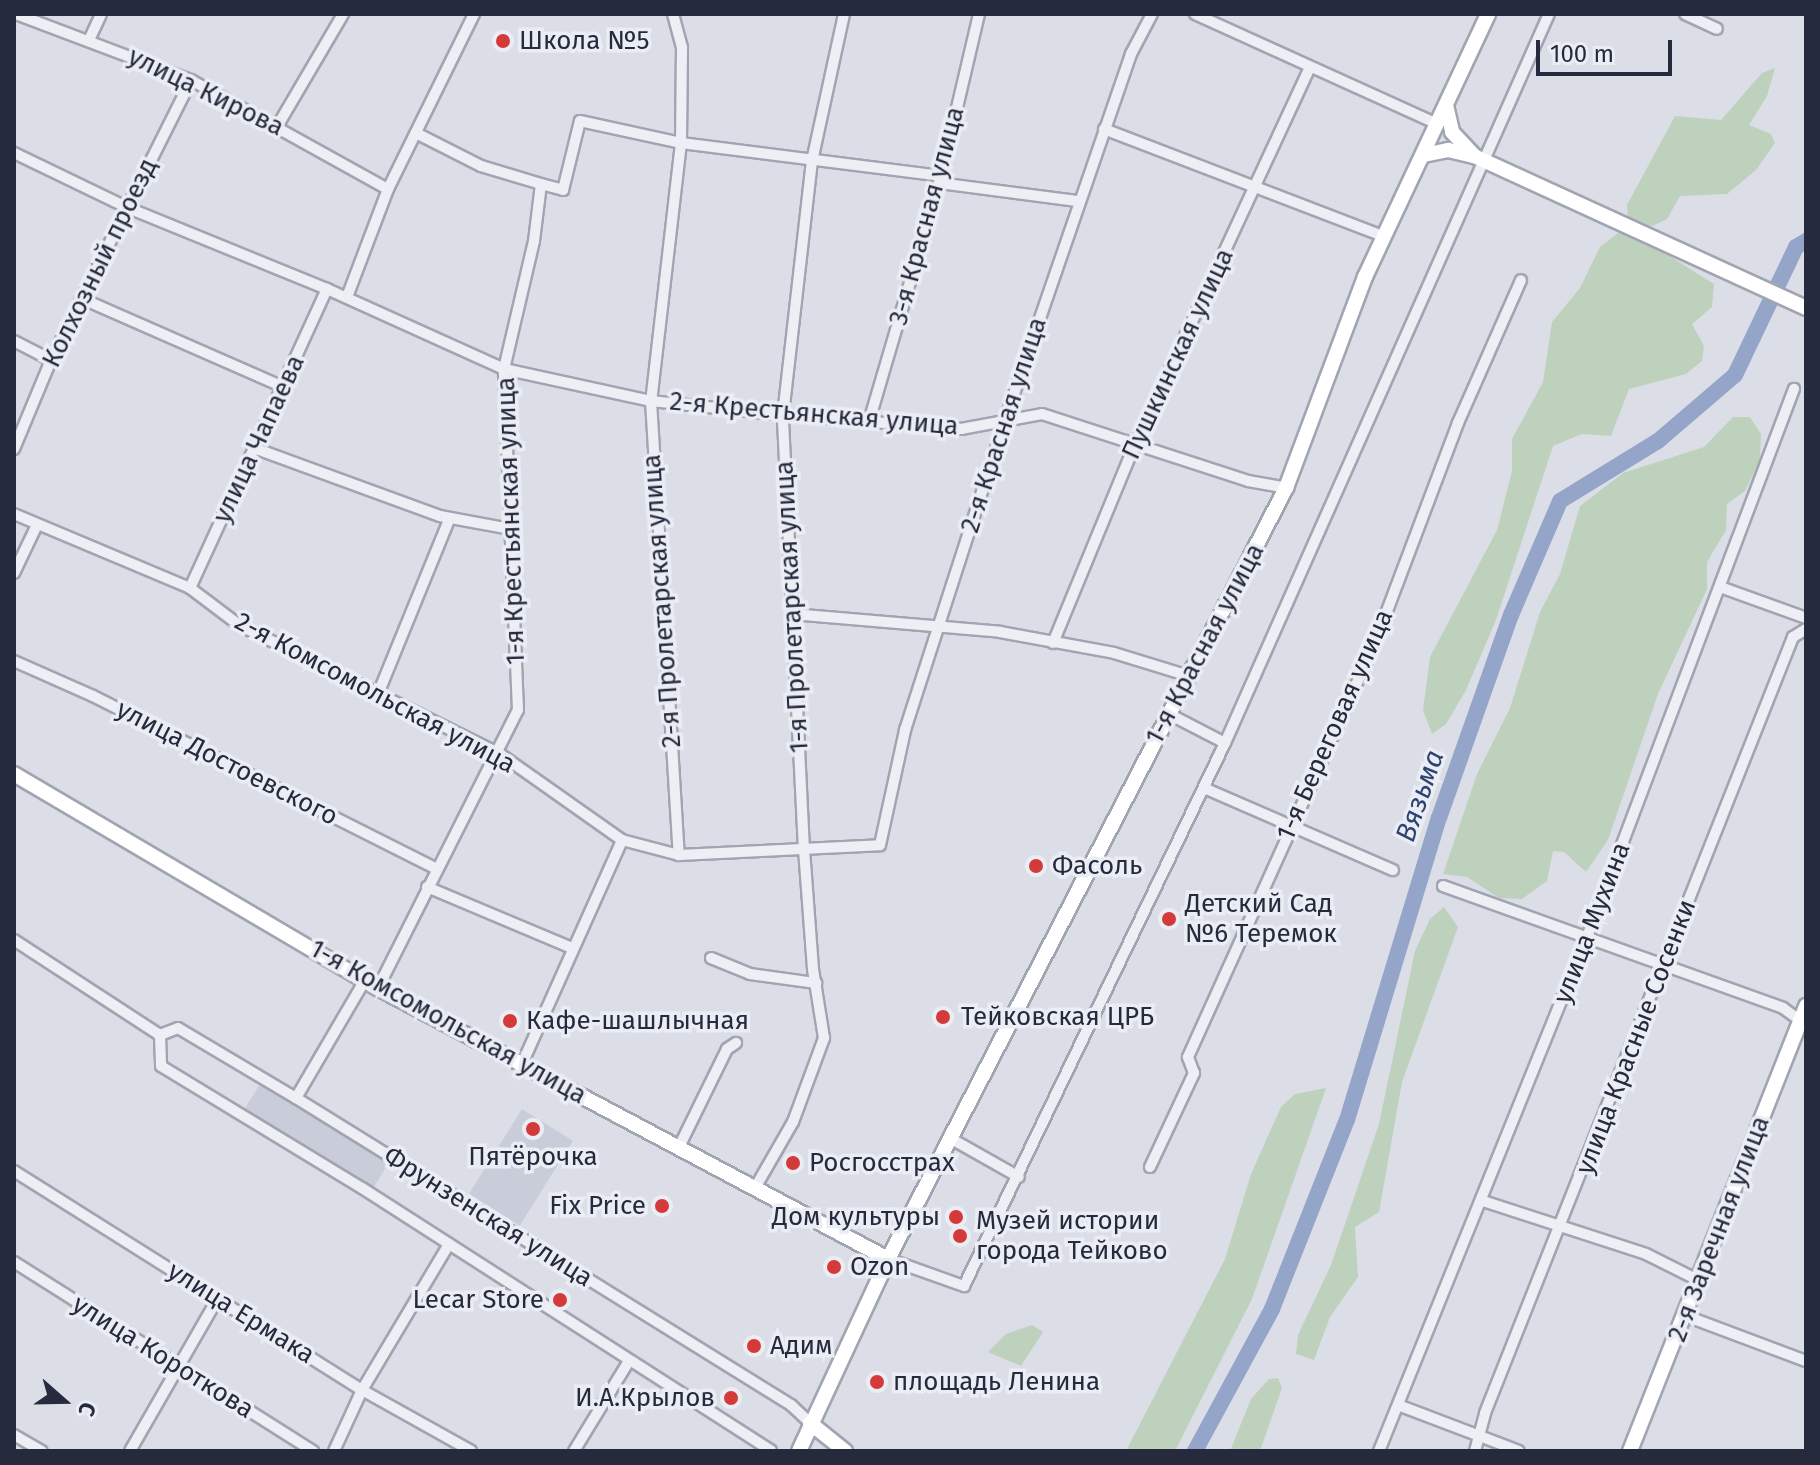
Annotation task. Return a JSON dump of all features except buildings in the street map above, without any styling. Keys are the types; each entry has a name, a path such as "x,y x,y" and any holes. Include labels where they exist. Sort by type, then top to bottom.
{"main road":[{"name":"1-я Красная улица","path":"799,1451 888,1259 1186,675 1244,576 1286,488 1385,237 1488,14"},
{"path":"1446,105 1452,132 1480,158"},
{"path":"1424,155 1448,150 1480,158 1806,308"},
{"name":"1-я Комсомольская улица","path":"14,774 371,984 888,1259"},
{"name":"2-я Заречная улица","path":"1630,1451 1803,1023 1806,1006"},
{"path":"810,1423 845,1451"}],"street":[{"name":"улица Кирова","path":"16,14 90,38 191,80 278,125 388,189"},
{"path":"90,38 101,14"},
{"path":"278,125 343,14"},
{"name":"2-я Пролетарская улица","path":"673,14 682,47 681,143 651,401 679,855"},
{"name":"1-я Пролетарская улица","path":"755,1188 818,1062 824,1023 816,983 804,850 783,415 812,161 844,14"},
{"name":"3-я Красная улица","path":"870,418 940,180 979,14"},
{"name":"2-я Красная улица","path":"880,845 905,730 1005,420 1131,54 1152,14"},
{"path":"1195,14 1437,124"},
{"path":"888,1259 964,1286 1225,743 1480,158 1549,14"},
{"path":"1685,14 1717,29"},
{"path":"347,297 388,189 472,15"},
{"name":"Пушкинская улица","path":"1053,643 1136,442 1310,67"},
{"name":"Колхозный проезд","path":"14,449 51,360 85,300 126,207 191,80"},
{"path":"416,133 481,166 563,190 580,121 681,143 1078,201"},
{"path":"1104,129 1385,237"},
{"name":"2-я Крестьянская улица","path":"14,153 126,207 347,297 504,369 651,401 783,415 870,418 961,429 1042,414 1136,442 1248,481 1286,488"},
{"name":"1-я Крестьянская улица","path":"296,1098 371,984 427,887 500,754 518,710 504,369 534,241 541,184"},
{"name":"1-я Береговая улица","path":"1150,1167 1194,1073 1188,1057 1290,824 1373,648 1458,423 1521,280"},
{"name":"улица Чапаева","path":"190,588 285,388 327,289"},
{"path":"85,300 285,388"},
{"path":"14,341 51,360"},
{"name":"улица Мухина","path":"1379,1451 1465,1228 1483,1201 1587,937 1794,389"},
{"path":"254,448 450,518 510,529"},
{"name":"2-я Комсомольская улица","path":"14,514 190,588 239,625 500,754 622,840 679,855 880,845"},
{"path":"378,694 450,518"},
{"path":"14,573 37,525"},
{"path":"1720,587 1806,618"},
{"path":"792,614 938,627 1053,643 1114,653 1186,675"},
{"name":"улица Красные Сосенки","path":"1475,1451 1485,1413 1562,1226 1793,637 1806,629"},
{"name":"улица Достоевского","path":"14,661 93,696 437,869"},
{"path":"1167,713 1225,743"},
{"path":"1204,788 1393,870"},
{"path":"522,1064 622,840"},
{"path":"1443,886 1783,1008 1803,1023"},
{"path":"427,887 572,948"},
{"name":"Фрунзенская улица","path":"14,940 160,1035"},
{"path":"711,958 750,974 816,983"},
{"name":"Фрунзенская улица","path":"160,1035 178,1028 296,1098 791,1405 810,1423"},
{"name":"Фрунзенская улица","path":"160,1035 161,1066 449,1244 771,1451"},
{"path":"679,1147 727,1049 736,1043"},
{"path":"950,1138 1019,1177"},
{"name":"улица Ермака","path":"14,1171 362,1390 471,1451"},
{"path":"1483,1201 1646,1254 1700,1281"},
{"path":"334,1451 362,1390 449,1244"},
{"name":"улица Короткова","path":"14,1262 178,1369 313,1451"},
{"path":"130,1451 218,1298"},
{"path":"1686,1316 1806,1361"},
{"path":"574,1451 629,1361"},
{"path":"1398,1405 1519,1451"},
{"path":"14,1435 42,1451"}],"shaded area":[{"path":"262,1081 390,1161 372,1190 244,1110"},
{"path":"522,1109 573,1141 520,1226 469,1194"}],"green space":[{"path":"1775,68 1767,96 1749,125 1771,134 1775,143 1756,170 1727,194 1680,196 1667,219 1652,226 1628,222 1627,205 1675,116 1721,120 1762,73"},
{"path":"1618,233 1639,237 1714,284 1712,307 1692,324 1704,346 1702,361 1686,374 1629,389 1611,436 1582,434 1553,446 1496,620 1466,690 1446,724 1432,734 1423,710 1430,657 1497,530 1512,471 1512,439 1543,382 1552,322 1580,288 1600,247"},
{"path":"1733,417 1750,417 1761,434 1760,460 1745,491 1727,504 1726,530 1707,562 1707,589 1658,694 1608,840 1586,872 1564,852 1553,851 1547,881 1522,899 1499,898 1467,877 1443,874 1477,774 1510,708 1540,612 1560,574 1580,506 1623,473 1704,447"},
{"path":"1444,907 1458,927 1402,1082 1379,1212 1355,1227 1358,1277 1330,1317 1314,1360 1296,1354 1298,1335 1331,1265 1379,1124 1415,951 1430,919"},
{"path":"1326,1088 1252,1299 1175,1451 1126,1451 1225,1259 1251,1174 1281,1107 1295,1094"},
{"path":"1032,1325 1043,1332 1021,1366 988,1352 1006,1334"},
{"path":"1278,1378 1282,1388 1260,1451 1230,1451 1251,1399 1269,1379"}],"waterway":[{"name":"Вязьма","path":"1195,1451 1272,1309 1347,1120 1439,818 1511,615 1560,501 1658,441 1735,375 1796,247 1806,241"}],"place":[{"name":"Школа №5","path":"503,41"},
{"name":"Фасоль","path":"1036,866"},
{"name":"Детский Сад №6 Теремок","path":"1169,919"},
{"name":"Тейковская ЦРБ","path":"943,1017"},
{"name":"Кафе-шашлычная","path":"510,1021"},
{"name":"Пятёрочка","path":"533,1129"},
{"name":"Росгосстрах","path":"793,1163"},
{"name":"Fix Price","path":"662,1206"},
{"name":"Дом культуры","path":"956,1217"},
{"name":"Музей истории города Тейково","path":"960,1236"},
{"name":"Ozon","path":"834,1267"},
{"name":"Lecar Store","path":"560,1300"},
{"name":"Адим","path":"754,1346"},
{"name":"площадь Ленина","path":"877,1382"},
{"name":"И.А.Крылов","path":"731,1398"}]}
